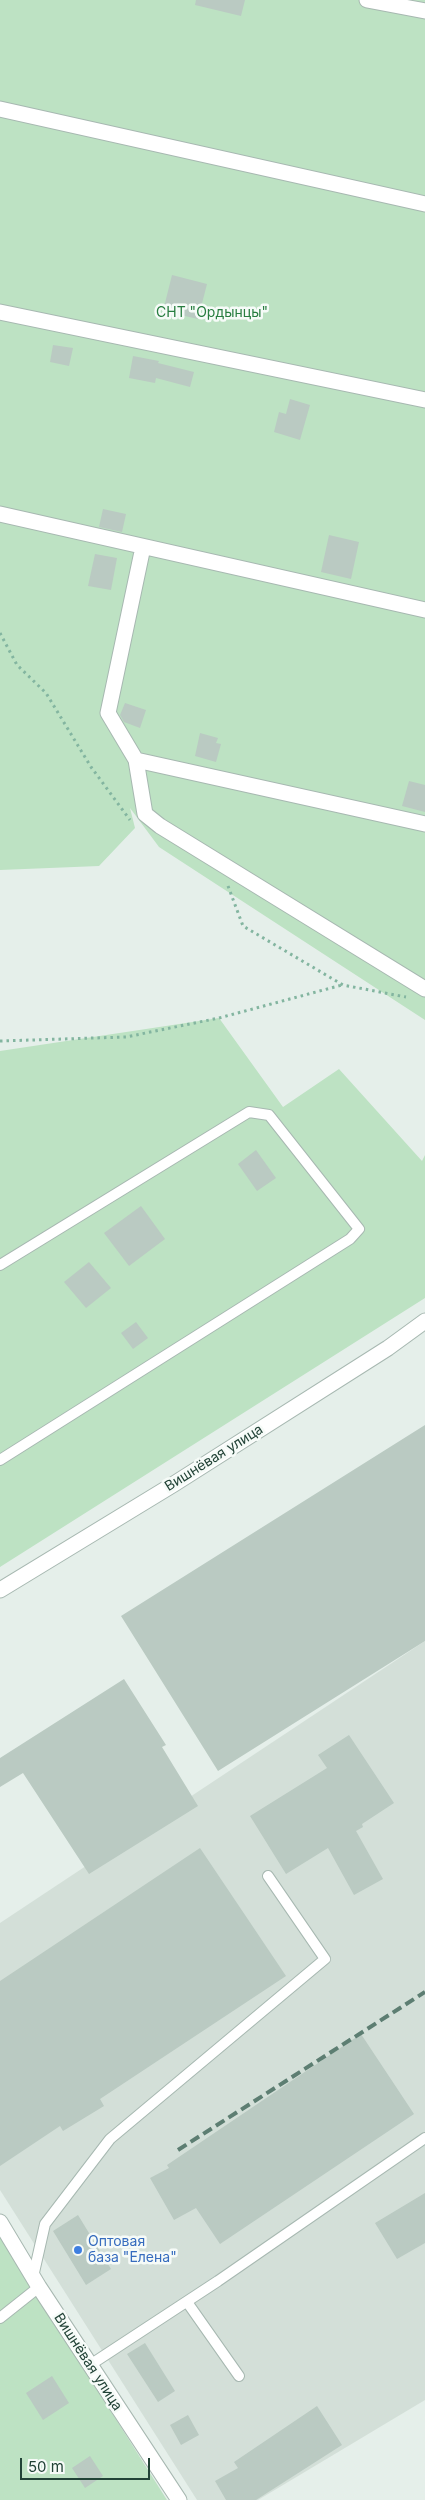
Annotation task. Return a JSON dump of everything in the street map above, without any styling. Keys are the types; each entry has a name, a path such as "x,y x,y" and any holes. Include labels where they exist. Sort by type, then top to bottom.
{"street":[{"path":"367,0 425,11"},
{"path":"0,109 425,204"},
{"path":"0,312 425,400"},
{"path":"0,514 425,610"},
{"path":"143,546 108,713 136,760 145,814 160,826 425,989"},
{"path":"136,760 425,824"},
{"name":"Вишнёвая улица","path":"0,1590 182,1479 388,1348 425,1321"},
{"name":"Вишнёвая улица","path":"0,2222 36,2282 179,2500"}],"lane":[{"path":"0,1265 249,1112 269,1115 359,1229 350,1239 0,1460"},
{"path":"0,2318 36,2282 45,2224 110,2139 325,1959 268,1876"},
{"path":"90,2365 187,2302 425,2138"},
{"path":"187,2302 239,2376"}],"path":[{"path":"0,1041 126,1037 219,1018 343,985"}],"shaded area":[{"path":"425,1641 425,2400 258,2500 197,2500 0,2190 0,1923"}],"green space":[{"name":"СНТ \"Ордынцы\"","path":"0,0 425,0 425,1020 159,847 130,808 135,828 99,866 0,870"},
{"path":"219,1018 283,1107 339,1069 422,1161 425,1155 425,1298 0,1567 0,1051"},
{"path":"0,2236 167,2500 0,2500"}],"building":[{"path":"196,0 245,0 241,16 195,5"},
{"path":"172,275 207,284 198,319 163,311"},
{"path":"53,345 73,348 69,366 50,362"},
{"path":"133,356 159,361 158,363 194,372 190,387 156,378 155,383 129,378"},
{"path":"290,399 310,405 300,440 274,432 279,412 286,414"},
{"path":"103,509 126,514 122,532 99,527"},
{"path":"329,535 359,542 351,579 321,572"},
{"path":"95,554 117,558 111,590 88,586"},
{"path":"125,703 146,710 140,728 124,722 120,715"},
{"path":"200,733 218,738 216,743 221,744 216,762 195,756"},
{"path":"409,781 425,785 425,812 402,806"},
{"path":"256,1150 276,1178 257,1191 238,1164"},
{"path":"141,1206 165,1239 129,1266 104,1233"},
{"path":"89,1262 111,1288 86,1308 64,1282"},
{"path":"136,1322 148,1338 133,1349 121,1333"},
{"path":"425,1425 425,1641 218,1771 121,1616"},
{"path":"124,1679 166,1745 162,1747 198,1806 89,1874 23,1773 0,1787 0,1758"},
{"path":"349,1735 394,1803 362,1824 363,1827 356,1831 383,1879 354,1895 328,1848 286,1874 250,1816 327,1768 318,1755"},
{"path":"200,1848 286,1976 100,2099 104,2106 63,2131 60,2126 0,2166 0,1981"},
{"path":"361,2034 414,2114 220,2244 196,2208 174,2220 150,2178 169,2168 167,2165"},
{"path":"425,2193 425,2243 397,2259 375,2223"},
{"path":"78,2215 111,2269 86,2285 53,2231"},
{"path":"145,2343 175,2391 158,2402 127,2354"},
{"path":"52,2376 69,2403 43,2420 26,2393"},
{"path":"317,2406 342,2445 256,2500 226,2500 215,2481 238,2468 234,2462"},
{"path":"188,2415 199,2435 181,2445 170,2425"},
{"path":"90,2456 103,2476 85,2488 72,2468"}],"railway":[{"path":"178,2150 425,1992"}],"place":[{"name":"Оптовая база \"Елена\"","path":"78,2250"}]}
